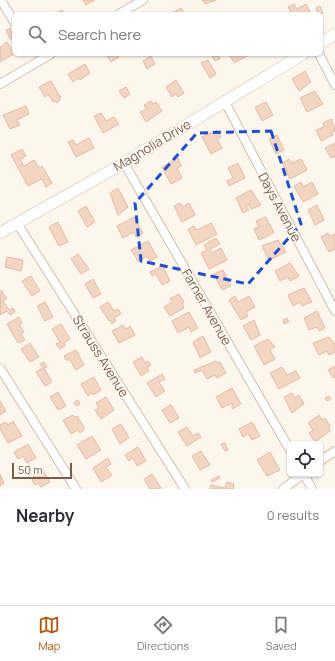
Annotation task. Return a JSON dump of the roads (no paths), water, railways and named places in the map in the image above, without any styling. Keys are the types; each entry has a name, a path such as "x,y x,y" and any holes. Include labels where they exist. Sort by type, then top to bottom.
{"street":[{"path":"1,0 12,19"},
{"path":"122,12 143,0"},
{"path":"323,42 335,34"},
{"path":"34,56 38,62"},
{"path":"0,84 48,56"},
{"name":"Magnolia Drive","path":"0,233 124,163 300,56"},
{"path":"320,56 335,85"},
{"name":"Days Avenue","path":"225,102 335,311"},
{"name":"Farner Avenue","path":"124,163 287,445"},
{"name":"Strauss Avenue","path":"17,223 184,489"},
{"path":"0,368 76,489"},
{"path":"323,459 335,451"},
{"path":"283,489 299,477"},
{"path":"305,477 312,489"}]}
